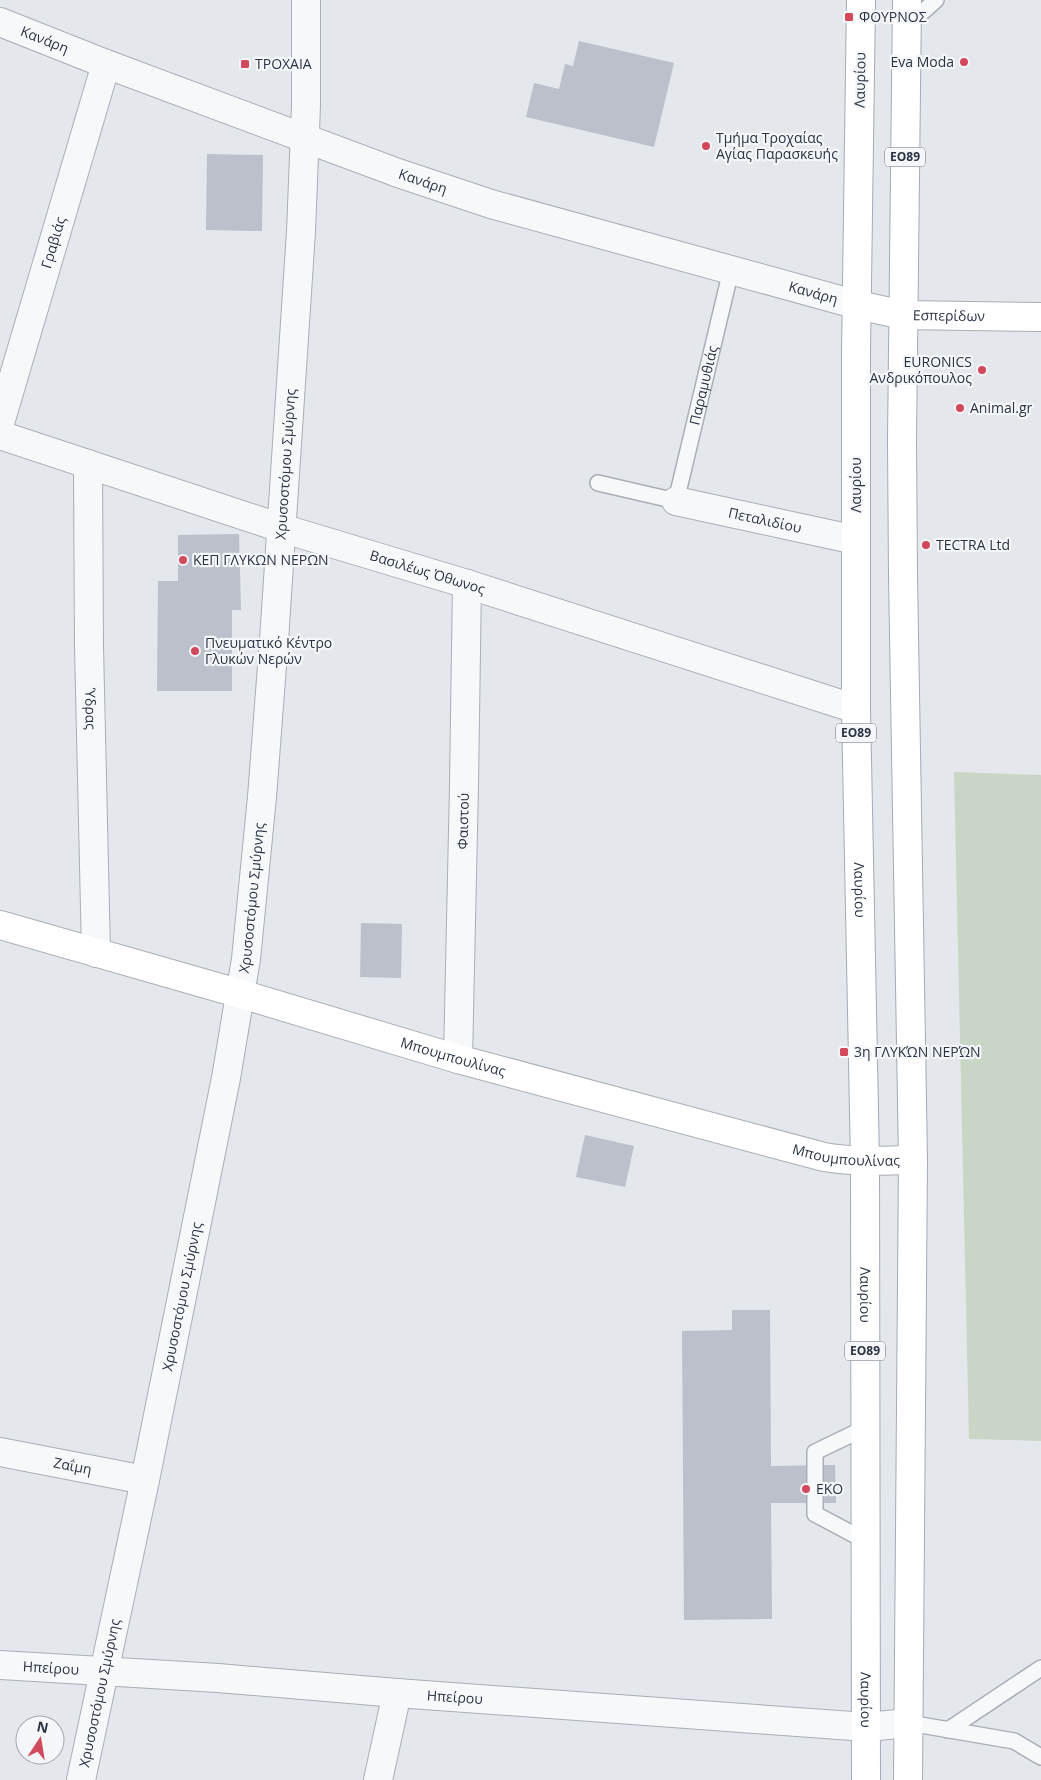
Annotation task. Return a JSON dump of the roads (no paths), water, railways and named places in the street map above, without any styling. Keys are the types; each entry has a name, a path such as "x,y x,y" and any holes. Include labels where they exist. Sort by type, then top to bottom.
{"main road":[{"name":"Λαυρίου","path":"861,0 856,355 856,709 864,1161 866,1780"},
{"name":"ΕΟ89","path":"907,13 903,315 903,576 912,1160 908,1780"},
{"name":"Εσπερίδων","path":"858,305 903,315 1041,317"},
{"name":"Μπουμπουλίνας","path":"0,925 458,1059 824,1157 864,1161 912,1160"}],"street":[{"name":"Χρυσοστόμου Σμύρνης","path":"81,1780 145,1480 226,1078 241,994 252,911 301,232 305,139 306,0"},
{"name":"Κανάρη","path":"0,22 305,139 490,204 858,305"},
{"name":"Γραβιάς","path":"0,423 106,64"},
{"name":"Βασιλέως Όθωνος","path":"0,435 281,528 467,584 856,709"},
{"name":"Ύδρας","path":"88,464 89,646 96,953"},
{"name":"Πεταλιδίου","path":"676,501 856,540"},
{"name":"Φαιστού","path":"458,1059 467,584"},
{"name":"Ζαΐμη","path":"0,1452 145,1480"},
{"name":"Ηπείρου","path":"0,1665 104,1670 866,1727 909,1724"},
{"path":"378,1780 397,1693"}],"lane":[{"path":"907,13 936,0"},
{"name":"Παραμυθιάς","path":"676,501 731,270"},
{"path":"598,483 676,501"},
{"path":"865,1428 815,1452 815,1505 816,1514 866,1541"},
{"path":"948,1730 1041,1668"},
{"path":"909,1724 1041,1744"},
{"path":"1014,1741 1041,1757"}],"place":[{"name":"ΦΟΥΡΝΟΣ","path":"849,17"},
{"name":"Eva Moda","path":"964,62"},
{"name":"ΤΡΟΧΑΙΑ","path":"245,64"},
{"name":"Τμήμα Τροχαίας Αγίας Παρασκευής","path":"706,146"},
{"name":"EURONICS Ανδρικόπουλος","path":"982,370"},
{"name":"Animal.gr","path":"960,408"},
{"name":"TECTRA Ltd","path":"926,545"},
{"name":"ΚΕΠ ΓΛΥΚΩΝ ΝΕΡΩΝ","path":"183,560"},
{"name":"Πνευματικό Κέντρο Γλυκών Νερών","path":"195,651"},
{"name":"3η ΓΛΥΚΏΝ ΝΕΡΏΝ","path":"844,1052"},
{"name":"EKO","path":"806,1489"}]}
